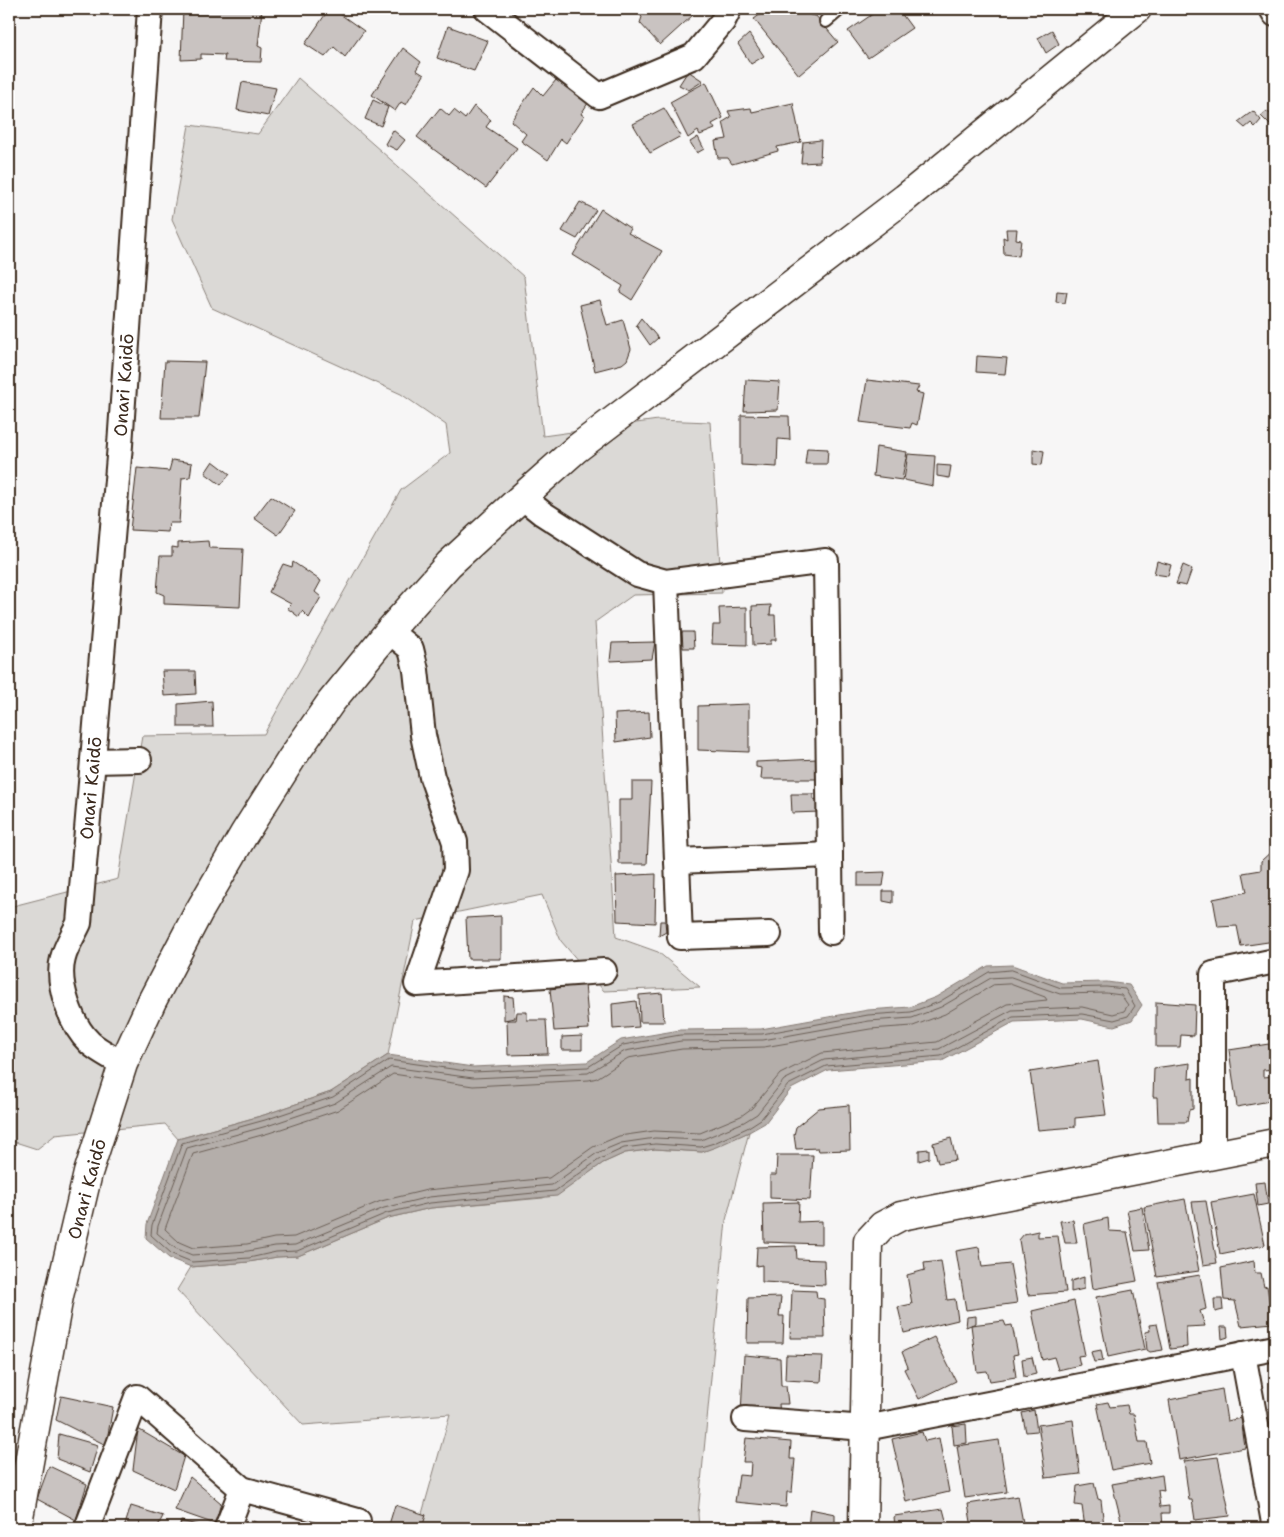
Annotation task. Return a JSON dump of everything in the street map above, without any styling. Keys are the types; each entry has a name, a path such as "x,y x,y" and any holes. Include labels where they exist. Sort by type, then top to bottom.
{"street":[{"name":"Onari Kaidō","path":"17,1528 59,1296 88,1173 123,1064 90,1043 79,1028 66,1004 62,983 63,958 79,923 120,444 150,9"},
{"path":"487,9 599,96 694,56 723,20 728,9"},
{"path":"123,1064 152,1001 198,913 244,834 292,758 331,702 389,631 449,564 576,450 905,198 1137,9"},
{"path":"1272,9 1275,14"},
{"path":"522,497 542,513 637,574 666,582 826,561 831,932"},
{"path":"666,582 680,938 769,934"},
{"path":"389,631 411,648 416,670 423,735 432,777 455,842 456,870 417,984 604,971"},
{"path":"93,761 139,760"},
{"path":"677,861 830,855"},
{"path":"1213,1154 1213,974 1275,961"},
{"path":"863,1528 868,1241 882,1226 901,1216 1275,1143"},
{"path":"745,1419 866,1428 1275,1348"},
{"path":"1243,1354 1275,1528"},
{"path":"87,1528 136,1397 242,1489 358,1521 355,1528"},
{"path":"227,1528 242,1489"}],"lane":[{"path":"826,21 840,9"}],"shaded area":[{"path":"298,78 524,277 543,436 658,420 710,422 722,593 633,595 595,622 616,937 658,952 700,987 604,991 561,941 542,895 415,921 388,1055 331,1092 264,1115 178,1139 165,1124 55,1135 37,1149 9,1140 9,907 118,879 142,736 264,734 401,490 450,453 446,425 401,394 212,308 172,219 189,125 258,134"},
{"path":"749,1132 726,1220 698,1514 699,1528 418,1528 450,1414 303,1425 177,1290 191,1267 298,1256 388,1218 431,1208 543,1198 584,1176 603,1163 625,1153 655,1149 702,1152"}],"water":[{"path":"1012,965 1062,983 1107,982 1129,985 1142,1005 1132,1020 1114,1026 1082,1019 1014,1022 942,1061 828,1070 791,1089 765,1123 749,1132 702,1152 655,1149 625,1153 603,1163 557,1196 431,1208 388,1218 298,1256 277,1257 249,1262 191,1267 169,1258 146,1238 147,1224 178,1139 264,1115 331,1092 388,1055 473,1067 587,1062 621,1040 680,1030 761,1029 868,1010 910,1007 936,997 988,966"}],"building":[{"path":"183,9 262,10 258,46 262,48 261,62 224,61 225,55 201,54 201,59 181,60"},
{"path":"329,9 333,9 364,31 345,57 334,47 325,57 305,44"},
{"path":"634,9 687,9 693,15 660,45 640,23 642,17"},
{"path":"768,9 804,9 810,15 816,16 838,42 799,75 754,19"},
{"path":"880,9 898,9 912,28 868,58 848,31"},
{"path":"448,26 488,41 474,71 437,58"},
{"path":"1052,30 1059,44 1046,53 1038,38"},
{"path":"749,34 764,56 751,64 738,44"},
{"path":"403,48 421,62 416,70 424,75 406,105 401,102 395,111 372,95"},
{"path":"688,71 703,81 689,90 679,85"},
{"path":"556,80 588,103 581,114 584,116 566,143 561,139 548,160 521,141 526,134 511,121 534,87 543,96"},
{"path":"242,82 276,88 268,116 237,110"},
{"path":"706,82 723,118 712,124 715,129 700,135 698,131 688,138 670,102"},
{"path":"373,100 388,107 381,126 365,119"},
{"path":"793,103 801,142 777,147 778,151 732,164 728,158 718,158 715,141 727,139 723,122 731,117 728,111 751,108 752,112"},
{"path":"474,106 491,120 486,127 517,148 486,188 417,137 440,108 449,116 454,110 465,119"},
{"path":"664,108 681,136 650,153 633,124"},
{"path":"1253,111 1261,120 1255,127 1251,123 1245,128 1238,122"},
{"path":"1267,111 1275,118 1275,130 1261,116"},
{"path":"393,130 405,140 397,150 385,144"},
{"path":"698,137 704,149 697,153 690,142"},
{"path":"821,140 820,162 801,163 803,142"},
{"path":"580,202 596,210 577,239 562,231"},
{"path":"601,209 631,229 628,233 662,251 632,300 620,292 623,286 573,255"},
{"path":"1006,229 1017,229 1016,239 1021,240 1019,256 1004,254 1003,237 1007,239"},
{"path":"1057,291 1067,292 1065,303 1056,302"},
{"path":"600,300 607,325 623,320 631,349 627,360 622,364 595,371 580,305"},
{"path":"641,318 658,338 650,345 636,325"},
{"path":"977,356 1007,358 1005,374 976,372"},
{"path":"165,361 205,362 199,418 161,418"},
{"path":"746,380 780,382 778,410 744,411"},
{"path":"867,380 919,386 916,392 923,394 917,425 912,423 910,428 860,422"},
{"path":"741,415 789,416 790,440 778,439 777,467 741,465"},
{"path":"876,447 907,452 902,480 873,476"},
{"path":"807,448 828,449 827,464 805,464"},
{"path":"1033,449 1044,451 1042,465 1033,464"},
{"path":"908,454 935,456 933,486 904,480"},
{"path":"172,460 192,463 190,477 182,478 179,523 169,523 168,532 130,530 137,468 169,471"},
{"path":"213,461 230,474 221,485 205,473"},
{"path":"937,465 951,466 949,478 937,476"},
{"path":"271,496 295,511 278,535 254,518"},
{"path":"208,541 209,548 243,549 240,607 164,604 164,595 157,592 160,556 172,556 172,547 178,548 178,543"},
{"path":"1157,561 1171,565 1168,576 1154,574"},
{"path":"293,562 321,581 315,592 321,597 309,618 302,611 299,617 287,608 291,604 269,592 283,564 292,567"},
{"path":"1183,565 1192,569 1186,586 1176,584"},
{"path":"771,605 770,615 775,615 776,640 771,640 771,644 753,645 752,606"},
{"path":"747,607 747,645 712,644 713,625 720,625 719,608"},
{"path":"682,632 693,632 694,648 683,648"},
{"path":"655,642 652,659 610,661 612,643"},
{"path":"162,671 195,671 196,694 164,696"},
{"path":"212,701 213,727 178,727 178,704"},
{"path":"749,704 749,752 698,750 698,706"},
{"path":"649,712 650,737 616,742 615,714"},
{"path":"817,759 818,779 761,779 762,768 756,767 756,762"},
{"path":"632,782 651,782 647,864 619,864 619,800 632,800"},
{"path":"791,794 813,794 813,799 818,800 820,812 792,813"},
{"path":"1275,848 1275,941 1241,946 1237,926 1218,927 1213,899 1247,892 1243,873 1261,870 1261,861"},
{"path":"885,872 883,886 858,886 858,873"},
{"path":"656,874 655,923 617,921 616,876"},
{"path":"883,891 893,891 893,903 883,901"},
{"path":"501,916 501,959 468,959 466,918"},
{"path":"660,921 665,921 666,932 659,936"},
{"path":"585,984 589,1029 554,1031 550,989"},
{"path":"662,993 664,1022 640,1022 639,995"},
{"path":"504,996 513,997 515,1018 504,1020"},
{"path":"636,1001 639,1027 613,1029 612,1004"},
{"path":"1156,1002 1195,1005 1194,1036 1181,1035 1180,1047 1156,1047"},
{"path":"517,1012 527,1012 527,1020 546,1020 548,1054 508,1055 507,1020 516,1020"},
{"path":"582,1036 582,1050 562,1050 562,1037"},
{"path":"1269,1044 1275,1069 1263,1070 1263,1077 1275,1076 1275,1100 1237,1107 1229,1050"},
{"path":"1098,1061 1106,1115 1075,1118 1075,1127 1038,1130 1030,1072"},
{"path":"1190,1063 1189,1079 1193,1078 1193,1109 1189,1110 1187,1122 1158,1122 1157,1097 1153,1097 1154,1068"},
{"path":"849,1105 850,1150 819,1151 818,1148 796,1149 794,1135 796,1127 819,1108"},
{"path":"951,1138 956,1160 938,1163 933,1143"},
{"path":"929,1149 929,1158 919,1161 919,1150"},
{"path":"777,1155 813,1155 810,1200 770,1198 770,1175 776,1175"},
{"path":"1265,1182 1268,1204 1258,1206 1255,1183"},
{"path":"1254,1194 1265,1245 1220,1254 1211,1202"},
{"path":"1185,1199 1199,1271 1157,1277 1144,1207"},
{"path":"1206,1201 1217,1263 1203,1265 1192,1202"},
{"path":"799,1202 798,1222 822,1221 822,1244 764,1242 763,1203"},
{"path":"1142,1207 1149,1250 1135,1251 1127,1210"},
{"path":"1108,1218 1109,1231 1127,1232 1137,1281 1093,1289 1084,1224"},
{"path":"1073,1220 1077,1243 1065,1243 1060,1221"},
{"path":"1038,1231 1038,1237 1058,1236 1066,1292 1028,1295 1019,1240 1024,1234"},
{"path":"796,1246 797,1259 824,1260 825,1285 762,1282 762,1265 756,1266 757,1247"},
{"path":"979,1247 982,1267 1010,1264 1017,1303 966,1310 956,1251"},
{"path":"941,1261 947,1300 955,1299 958,1320 904,1333 898,1307 912,1304 907,1275 925,1270 924,1263"},
{"path":"1254,1261 1255,1273 1261,1273 1264,1287 1267,1286 1273,1323 1241,1326 1235,1301 1224,1300 1221,1268"},
{"path":"1200,1275 1206,1309 1200,1311 1205,1326 1186,1327 1187,1347 1170,1349 1158,1282"},
{"path":"1084,1277 1084,1289 1071,1292 1071,1281"},
{"path":"792,1290 816,1291 817,1298 824,1299 825,1338 790,1338"},
{"path":"1133,1290 1145,1349 1108,1357 1096,1297"},
{"path":"781,1297 779,1316 784,1316 783,1343 747,1343 748,1298"},
{"path":"1214,1299 1222,1299 1223,1310 1215,1312"},
{"path":"1074,1301 1085,1355 1078,1356 1080,1365 1058,1370 1054,1357 1042,1360 1032,1311"},
{"path":"976,1316 976,1323 966,1327 967,1317"},
{"path":"1004,1321 1006,1326 1012,1325 1018,1354 1013,1355 1016,1377 990,1381 987,1371 977,1372 971,1325"},
{"path":"1157,1324 1163,1350 1150,1352 1147,1350 1145,1332 1150,1331 1149,1325"},
{"path":"1221,1327 1227,1327 1228,1337 1222,1339"},
{"path":"934,1337 956,1381 919,1399 904,1369 908,1367 902,1352"},
{"path":"1101,1350 1103,1361 1094,1362 1091,1352"},
{"path":"744,1355 780,1358 781,1386 786,1386 788,1404 779,1404 780,1415 741,1414"},
{"path":"786,1355 823,1356 821,1382 785,1380"},
{"path":"1032,1357 1036,1374 1024,1377 1022,1359"},
{"path":"1275,1378 1275,1410 1270,1379"},
{"path":"1222,1389 1227,1421 1241,1418 1245,1448 1179,1460 1169,1400"},
{"path":"61,1396 113,1407 106,1445 56,1420"},
{"path":"1108,1402 1110,1407 1127,1405 1129,1414 1134,1414 1139,1442 1147,1442 1150,1463 1111,1470 1097,1404"},
{"path":"1034,1410 1037,1431 1026,1432 1022,1413"},
{"path":"1073,1420 1080,1474 1046,1478 1038,1425"},
{"path":"966,1424 967,1443 954,1445 952,1426"},
{"path":"138,1429 184,1456 174,1489 133,1470"},
{"path":"922,1432 925,1441 939,1438 949,1492 906,1502 892,1439"},
{"path":"59,1434 98,1445 90,1472 57,1459"},
{"path":"746,1438 791,1442 790,1459 795,1459 792,1492 787,1492 786,1507 735,1502 739,1475 750,1476 751,1462 743,1462"},
{"path":"999,1440 1007,1492 965,1498 957,1446"},
{"path":"1218,1457 1230,1516 1195,1520 1192,1500 1189,1500 1184,1461"},
{"path":"49,1466 87,1484 76,1520 37,1499"},
{"path":"1162,1475 1164,1491 1158,1490 1160,1507 1169,1506 1169,1513 1162,1513 1163,1528 1139,1528 1137,1522 1130,1523 1121,1520 1112,1484"},
{"path":"190,1477 221,1503 215,1524 175,1510"},
{"path":"1094,1483 1098,1499 1101,1500 1104,1526 1109,1525 1110,1528 1085,1528 1082,1506 1075,1505 1077,1486"},
{"path":"1018,1496 1024,1528 972,1528 968,1504"},
{"path":"395,1505 426,1515 422,1528 388,1528"},
{"path":"131,1506 163,1516 157,1528 124,1528"},
{"path":"810,1509 835,1514 835,1528 808,1528"},
{"path":"943,1509 948,1528 895,1528 894,1516"},
{"path":"251,1520 267,1528 247,1528"},
{"path":"181,1521 209,1528 179,1528"},
{"path":"774,1521 773,1528 738,1528 738,1522"}]}
